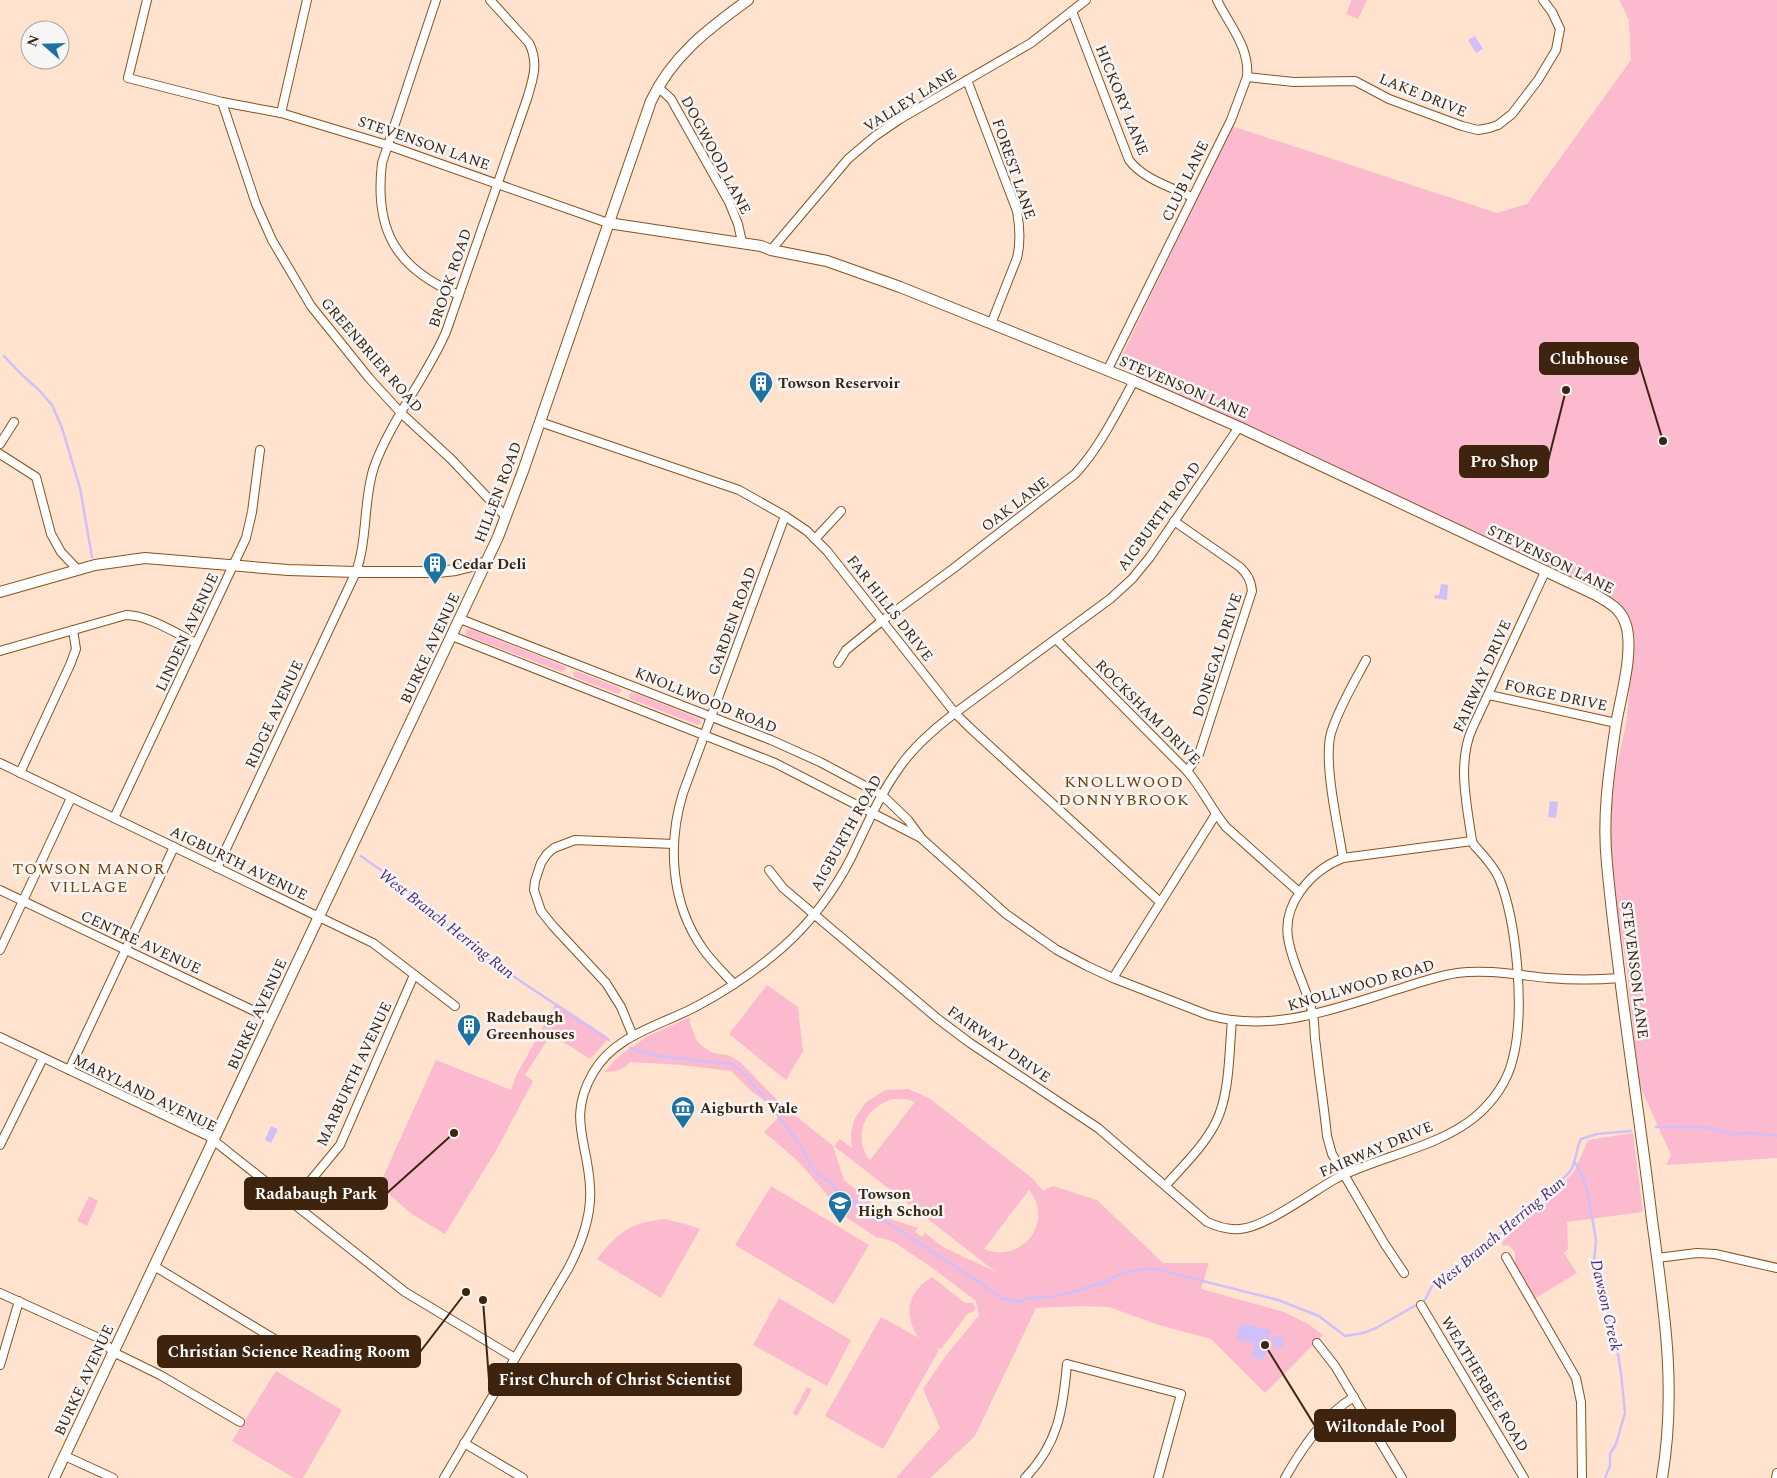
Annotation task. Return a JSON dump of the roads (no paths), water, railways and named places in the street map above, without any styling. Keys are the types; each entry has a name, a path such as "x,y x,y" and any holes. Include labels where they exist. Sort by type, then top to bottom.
{"street":[{"name":"STEVENSON LANE","path":"147,0 128,78 222,102 281,113 387,145 608,223 710,239 742,242 827,261 900,287 1134,381 1239,427 1608,601 1617,608 1626,625 1629,651 1608,777 1605,826 1608,876 1620,978 1667,1341 1670,1378 1669,1427 1662,1478"},
{"path":"281,113 307,0"},
{"path":"436,0 382,163 380,180 383,219 388,234 404,261 432,282 459,295"},
{"name":"BROOK ROAD","path":"356,572 361,559 374,469 386,440 437,352 446,332 534,75 536,64 529,43 490,0"},
{"name":"HILLEN ROAD","path":"0,592 112,562 145,558 288,570 356,572 438,572 456,570 487,562 506,517 540,422 651,101 673,64 684,52 712,27 748,0"},
{"name":"VALLEY LANE","path":"771,250 848,159 860,149 900,119 1031,43 1086,0"},
{"name":"CLUB LANE","path":"1107,371 1231,120 1247,77 1248,69 1242,44 1217,0"},
{"name":"LAKE DRIVE","path":"1247,77 1294,82 1356,81 1389,99 1432,116 1470,129 1489,128 1498,125 1512,114 1538,80 1556,50 1560,29 1552,12 1543,0"},
{"name":"HICKORY LANE","path":"1072,11 1129,160 1138,170 1146,175 1192,198"},
{"name":"FOREST LANE","path":"967,80 1017,211 1020,226 1020,247 1017,258 991,324"},
{"name":"DOGWOOD LANE","path":"658,87 671,99 729,202 738,224 742,242"},
{"name":"GREENBRIER ROAD","path":"222,102 256,204 272,240 311,306 369,378 402,413 451,459 506,517"},
{"name":"STEVENSON LANE","path":"710,239 726,244 771,250"},
{"name":"OAK LANE","path":"838,663 846,650 883,620 1075,474 1090,457 1134,381"},
{"path":"0,444 14,422"},
{"name":"FAR HILLS DRIVE","path":"540,422 739,490 785,516 815,539 883,620 955,712 982,740 1160,902"},
{"name":"AIGBURTH ROAD","path":"444,1478 578,1250 587,1223 590,1193 590,1178 580,1133 580,1119 586,1090 592,1074 601,1061 633,1036 699,1006 734,984 782,947 814,914 841,876 882,795 899,767 914,748 955,712 1122,589 1150,557 1239,427"},
{"name":"LINDEN AVENUE","path":"114,818 233,566 249,526 260,450"},
{"path":"0,454 36,476 51,534 61,552 78,570"},
{"path":"815,539 841,511"},
{"name":"GARDEN ROAD","path":"734,984 706,953 688,923 677,887 674,844 679,806 785,516"},
{"name":"DONEGAL DRIVE","path":"1174,521 1240,567 1247,574 1251,582 1252,591 1199,754 1187,771"},
{"name":"BURKE AVENUE","path":"54,1478 487,562"},
{"name":"RIDGE AVENUE","path":"217,868 356,572"},
{"name":"FAIRWAY DRIVE","path":"769,870 783,888 938,1018 970,1043 1098,1128 1207,1222 1218,1227 1240,1229 1269,1219 1344,1175 1457,1130 1489,1104 1501,1088 1513,1059 1517,1037 1518,975 1511,922 1499,879 1494,869 1472,840 1465,777 1465,751 1468,737 1545,572"},
{"path":"0,651 117,617 130,615 150,621 196,643"},
{"name":"KNOLLWOOD ROAD","path":"460,619 794,750 882,795 908,820 922,839 1021,926 1069,957 1113,978 1208,1015 1232,1020 1272,1021 1313,1016 1446,975 1479,972 1575,980 1620,978"},
{"path":"20,773 70,665 76,648 73,630"},
{"name":"KNOLLWOOD ROAD","path":"452,636 775,763 922,839"},
{"name":"ROCKSHAM DRIVE","path":"1056,639 1187,771 1200,786 1216,814 1231,832 1299,892"},
{"path":"1343,858 1331,782 1330,742 1335,722 1366,660"},
{"name":"FORGE DRIVE","path":"1489,695 1616,723"},
{"name":"AIGBURTH AVENUE","path":"0,764 373,943 455,1006"},
{"path":"0,950 71,798"},
{"path":"1113,978 1216,814"},
{"path":"633,1036 621,1007 606,983 541,911 534,890 535,881 546,854 554,848 575,840 674,844"},
{"path":"1404,1273 1332,1154 1327,1136 1313,1016 1287,936 1290,915 1299,892 1316,873 1327,865 1343,858 1472,840"},
{"path":"70,1070 174,847"},
{"name":"CENTRE AVENUE","path":"0,890 271,1019"},
{"name":"MARBURTH AVENUE","path":"292,1203 340,1145 414,975"},
{"path":"1166,1185 1205,1140 1216,1121 1224,1096 1232,1020"},
{"name":"MARYLAND AVENUE","path":"0,1037 208,1136 405,1292 516,1358"},
{"path":"0,1145 2,1134 43,1058"},
{"path":"1657,1258 1697,1253 1715,1254 1777,1268"},
{"path":"1506,1256 1576,1378 1581,1402 1582,1478"},
{"path":"154,1266 286,1346"},
{"path":"0,1294 101,1339 113,1352 160,1375 240,1422"},
{"path":"0,1365 19,1301"},
{"name":"WEATHERBEE ROAD","path":"1422,1304 1524,1478"},
{"path":"101,1339 119,1339"},
{"path":"1317,1343 1336,1366 1402,1478"},
{"path":"1024,1478 1040,1461 1051,1444 1061,1407 1067,1364 1181,1394 1158,1478"},
{"path":"1285,1478 1308,1440 1346,1402 1354,1397"},
{"path":"464,1443 523,1478"},
{"path":"65,1456 113,1478"},
{"path":"1776,1478 1777,1473"}],"waterway":[{"name":"West Branch Herring Run","path":"4,356 52,405 62,428 80,488 92,557"},
{"name":"West Branch Herring Run","path":"361,856 407,889 420,904 492,962 609,1040"},
{"name":"West Branch Herring Run","path":"630,1048 658,1056 732,1064 743,1072 795,1137 819,1176 832,1183 839,1195 862,1205 871,1219 887,1222 1001,1298 1018,1302 1028,1298 1070,1293 1104,1282 1125,1272 1152,1268 1278,1300 1319,1316 1345,1336 1363,1333 1376,1328 1425,1300 1433,1284 1485,1247 1570,1172 1581,1139 1597,1134 1631,1131"},
{"name":"West Branch Herring Run","path":"1656,1127 1704,1127 1734,1134 1751,1133 1777,1136"},
{"name":"Dawson Creek","path":"1575,1162 1584,1180 1588,1194 1596,1240 1594,1262 1605,1286 1608,1318 1615,1336 1621,1373 1625,1413 1616,1444 1610,1454 1610,1466 1605,1478"}],"place":[{"name":"Pro Shop","path":"1566,390"},
{"name":"Towson Reservoir","path":"761,404"},
{"name":"Clubhouse","path":"1663,441"},
{"name":"Cedar Deli","path":"435,585"},
{"name":"Radebaugh Greenhouses","path":"469,1047"},
{"name":"Aigburth Vale","path":"683,1129"},
{"name":"Radabaugh Park","path":"454,1133"},
{"name":"Towson High School","path":"840,1224"},
{"name":"Christian Science Reading Room","path":"466,1292"},
{"name":"First Church of Christ Scientist","path":"483,1300"},
{"name":"Wiltondale Pool","path":"1265,1345"}],"district":[{"name":"KNOLLWOOD DONNYBROOK","path":"1124,790"},
{"name":"TOWSON MANOR VILLAGE","path":"89,877"}]}
